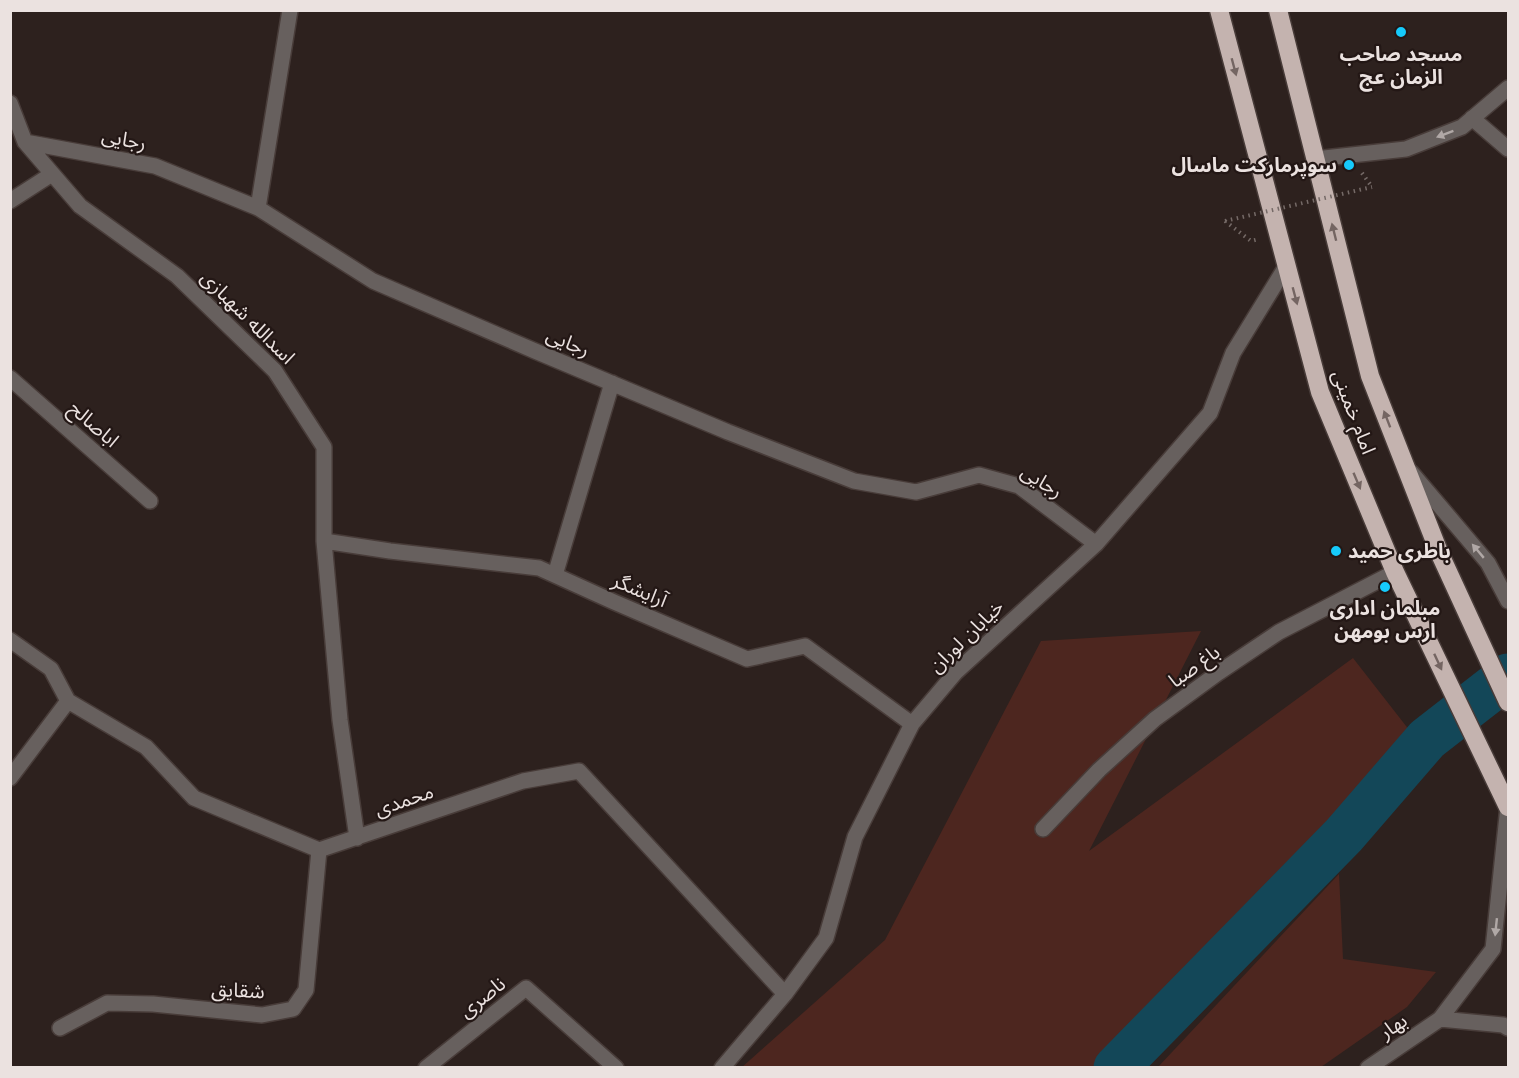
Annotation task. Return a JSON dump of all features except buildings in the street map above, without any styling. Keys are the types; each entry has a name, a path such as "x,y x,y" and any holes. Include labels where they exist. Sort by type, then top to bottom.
{"highway":[{"name":"امام خمینی","path":"1219,10 1320,392 1395,572 1508,807"},
{"name":"امام خمینی","path":"1278,10 1370,376 1439,552 1509,702"}],"street":[{"path":"258,208 290,10"},
{"path":"1315,159 1406,149 1462,127 1509,88"},
{"name":"اسدالله شهبازی","path":"10,103 25,142 80,206 177,276 275,371 324,447 324,541 340,720 357,838"},
{"path":"1472,118 1509,149"},
{"name":"رجایی","path":"25,142 155,166 258,208 373,281 728,432 854,481 916,492 980,475 1019,486 1095,544"},
{"path":"10,201 52,174"},
{"name":"خیابان لوران","path":"722,1068 785,994 826,938 855,837 912,724 956,672 1095,544 1210,413 1233,353 1287,266"},
{"name":"اباصالح","path":"10,378 150,501"},
{"path":"555,575 612,383"},
{"path":"1405,465 1488,563 1509,601"},
{"name":"آرایشگر","path":"324,541 539,568 747,659 805,646 912,724"},
{"name":"باغ صبا","path":"1043,829 1099,770 1155,719 1218,673 1279,633 1395,572"},
{"path":"10,640 51,669 68,701 146,747 194,798 320,850"},
{"path":"10,778 68,701"},
{"name":"محمدی","path":"320,850 523,781 579,771 785,994"},
{"name":"بهار","path":"1368,1068 1440,1019 1493,949 1508,807"},
{"name":"شقایق","path":"60,1028 107,1003 153,1004 262,1016 293,1009 306,990 320,850"},
{"name":"ناصری","path":"426,1068 526,988 616,1068"},
{"path":"1440,1019 1503,1025 1509,1028"}],"path":[{"path":"1251,241 1225,221 1372,187 1361,172"}],"shaded area":[{"path":"1201,631 1089,851 1353,658 1431,758 1137,1067 741,1068 885,940 1041,641"},
{"path":"1339,874 1343,959 1436,972 1407,1007 1321,1067 1158,1067"}],"waterway":[{"path":"1116,1068 1344,835 1427,739 1508,676"}],"place":[{"name":"مسجد صاحب الزمان عج","path":"1401,32"},
{"name":"سوپرمارکت ماسال","path":"1349,165"},
{"name":"باطری حمید","path":"1336,551"},
{"name":"مبلمان اداری ارس بومهن","path":"1385,587"}]}
